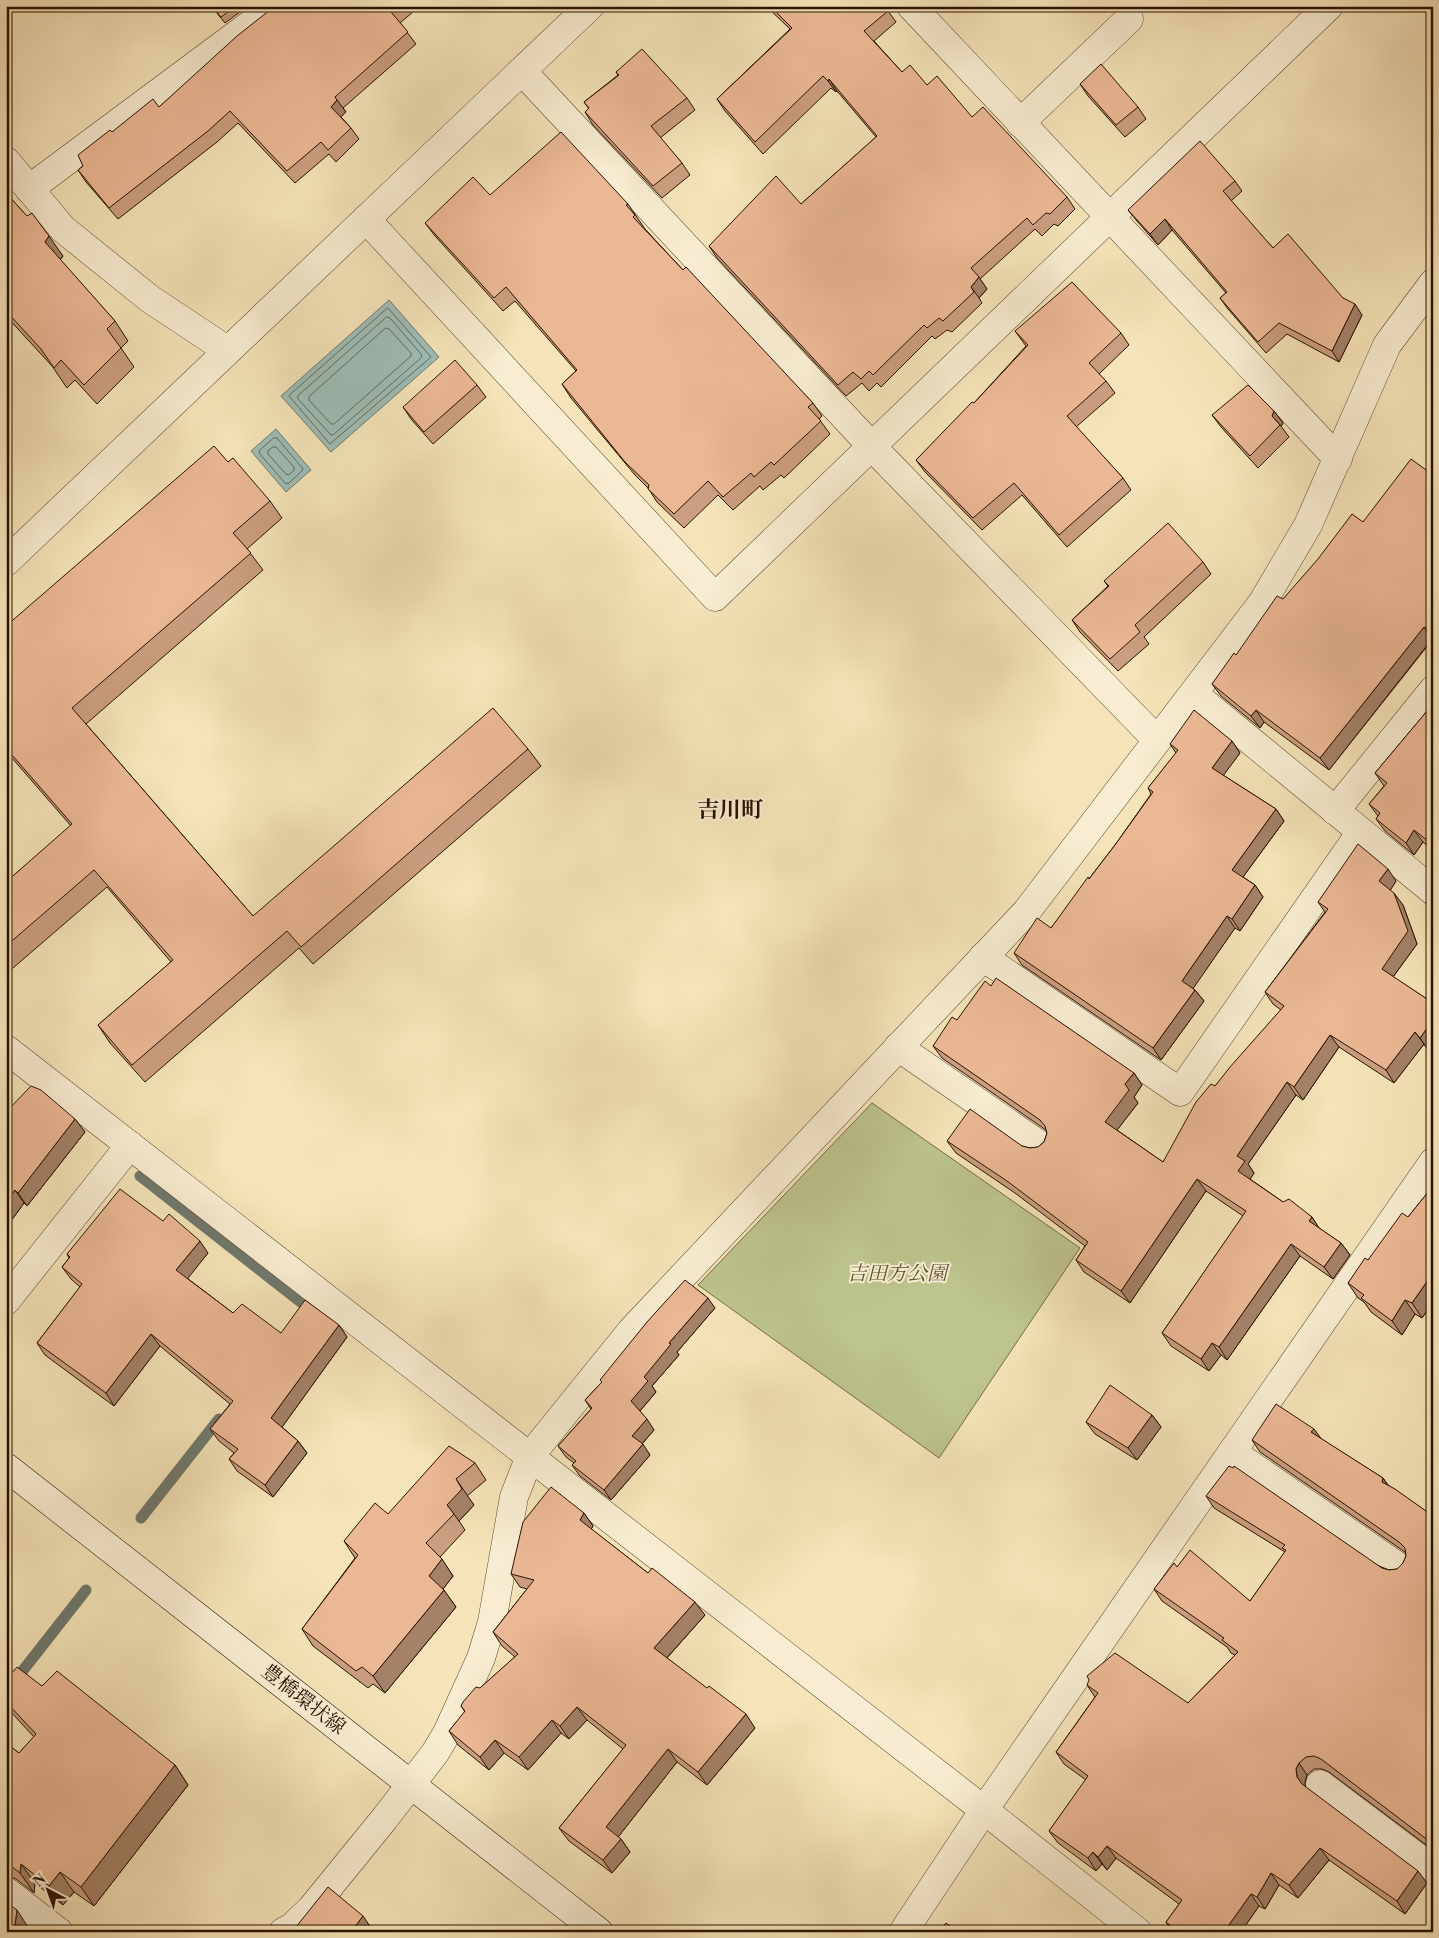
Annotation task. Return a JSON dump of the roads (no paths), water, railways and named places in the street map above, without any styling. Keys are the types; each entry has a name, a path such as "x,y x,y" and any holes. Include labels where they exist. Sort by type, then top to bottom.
{"street":[{"path":"29,190 275,6"},
{"path":"6,562 590,6"},
{"path":"910,6 1338,459"},
{"path":"366,219 715,597 1329,6"},
{"path":"1020,123 1129,19"},
{"path":"522,71 871,446 1157,740"},
{"path":"6,161 63,229 150,299 227,350"},
{"path":"283,1932 292,1927 311,1910 435,1753 447,1733 481,1658 492,1622 514,1497 530,1456 631,1331 1027,911 1262,603 1308,525 1387,345 1433,283"},
{"path":"1335,811 1433,690"},
{"path":"1194,694 1433,891"},
{"path":"983,957 1180,1092 1361,832"},
{"path":"898,1047 1040,1145"},
{"path":"6,1049 1138,1932"},
{"path":"6,1301 130,1145"},
{"path":"903,1932 984,1810 1433,1162"},
{"path":"1232,1452 1399,1567"},
{"name":"豊橋環状線","path":"6,1467 599,1932"},
{"path":"1320,1784 1433,1869"},
{"path":"6,1891 59,1932"}],"water":[{"path":"389,300 439,357 331,452 281,396"},
{"path":"276,429 311,470 286,492 251,451"}],"waterway":[{"path":"140,1176 307,1307 302,1314"},
{"path":"141,1518 219,1419"},
{"path":"6,1692 86,1590"}],"district":[{"name":"吉川町","path":"730,810"}],"park label":[{"name":"吉田方公園","path":"897,1274"}]}
